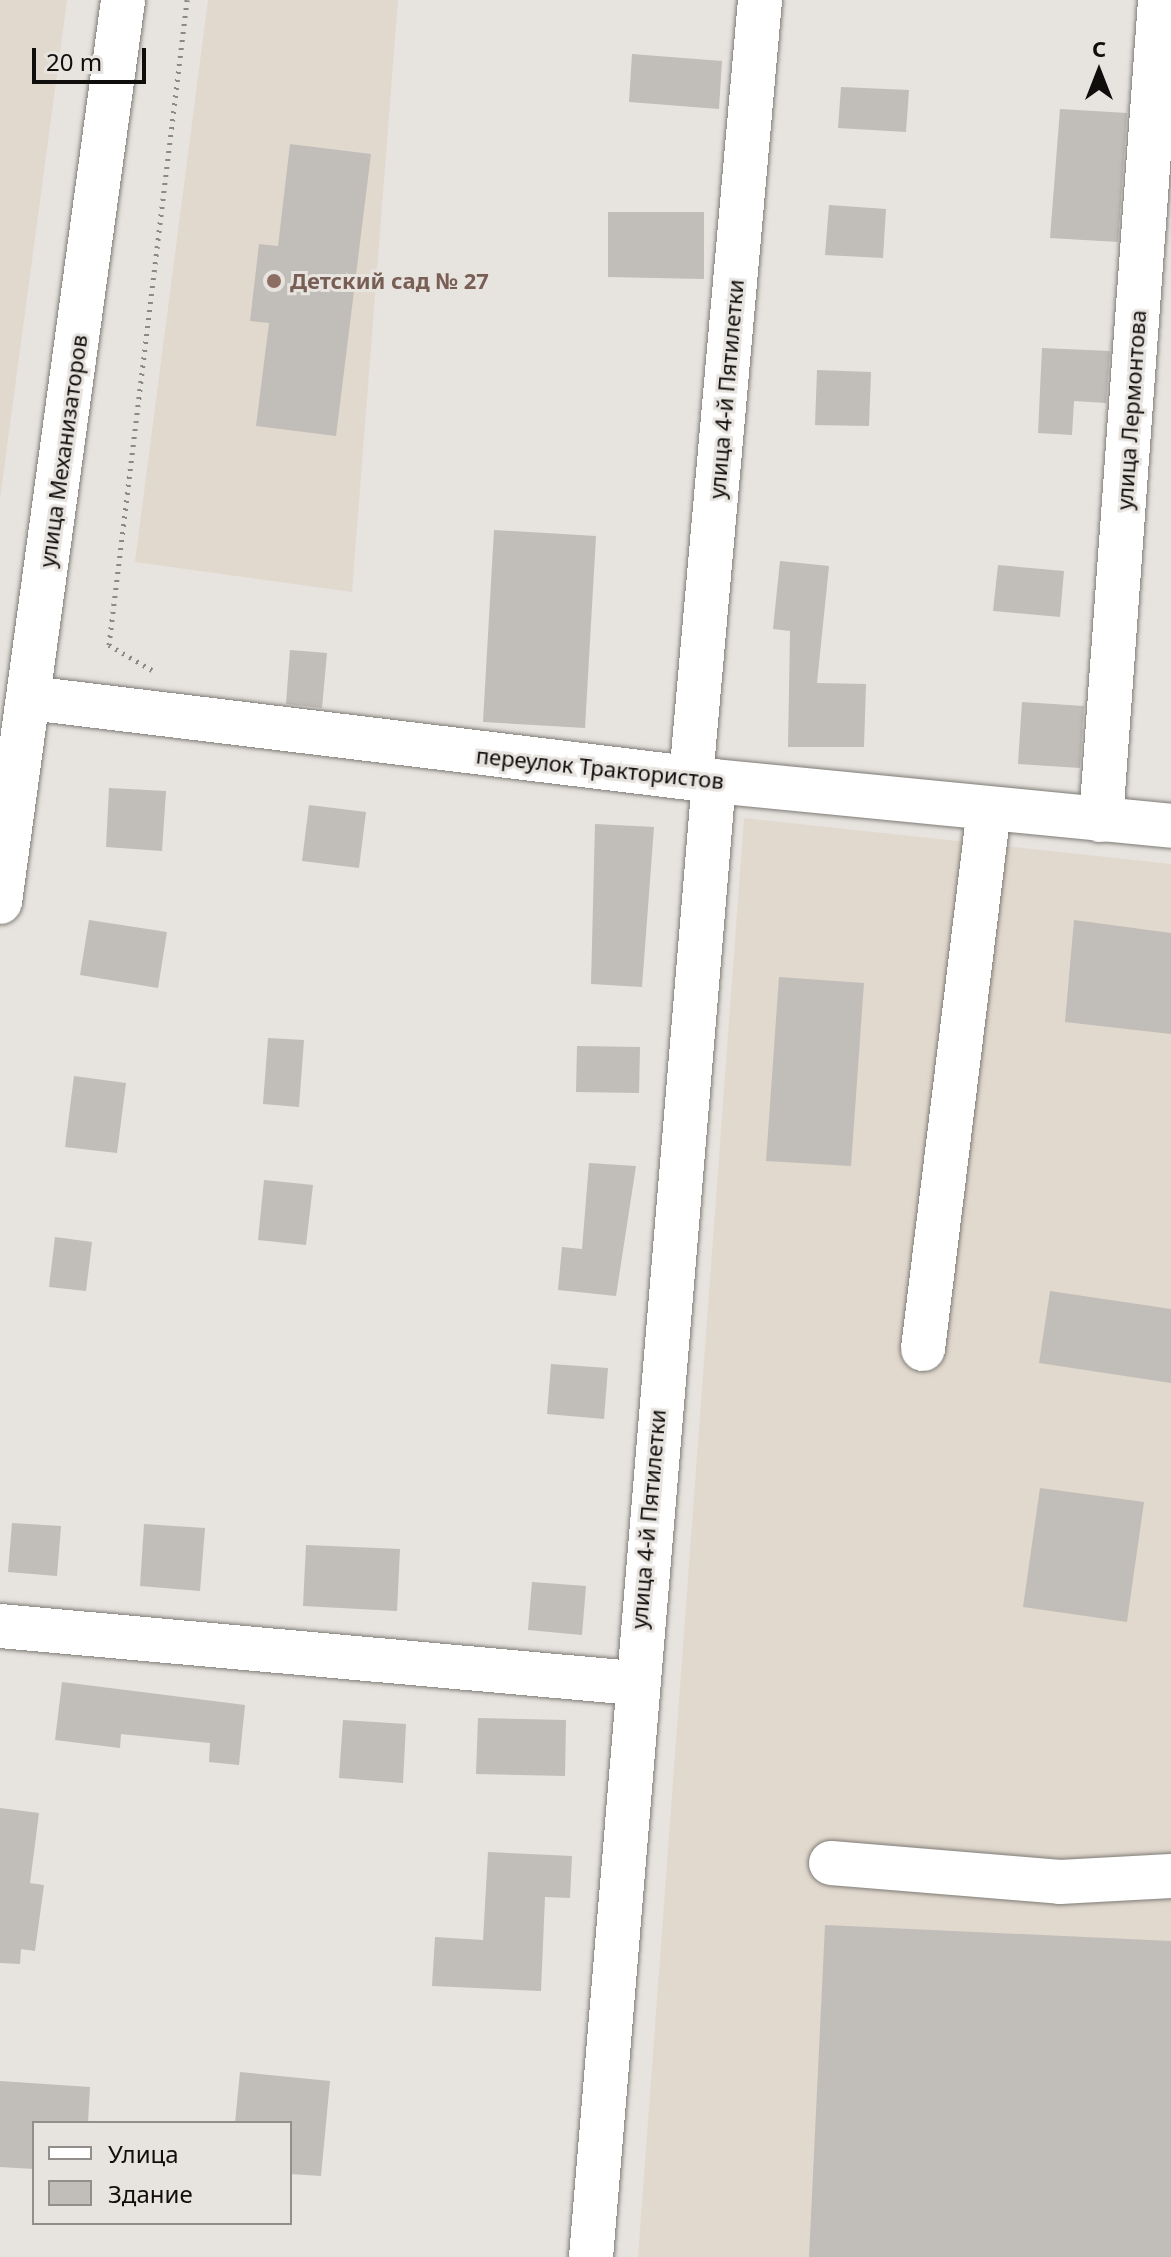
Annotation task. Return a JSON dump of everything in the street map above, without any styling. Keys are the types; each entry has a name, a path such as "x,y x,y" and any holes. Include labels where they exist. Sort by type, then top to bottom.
{"street":[{"name":"улица Механизаторов","path":"0,902 123,0"},
{"name":"улица 4-й Пятилетки","path":"591,2257 760,0"},
{"name":"улица Лермонтова","path":"1101,820 1160,0"},
{"name":"переулок Трактористов","path":"30,698 702,780 1171,826"},
{"path":"923,1349 989,809"},
{"path":"0,1626 634,1683"},
{"path":"831,1863 1060,1882 1171,1876"}],"path":[{"path":"162,675 109,645 187,0"}],"shaded area":[{"path":"0,0 67,0 0,499"},
{"name":"Детский сад № 27","path":"208,0 398,0 352,592 135,562"},
{"path":"744,818 1171,864 1171,2257 638,2257"}],"building":[{"path":"632,54 722,61 719,109 629,102"},
{"path":"841,87 909,90 906,132 838,128"},
{"path":"1060,109 1127,113 1118,242 1050,238"},
{"path":"290,144 371,154 336,436 256,426 269,323 250,321 259,244 278,246"},
{"path":"829,205 886,209 883,258 825,255"},
{"path":"608,212 704,212 704,279 608,277"},
{"path":"1042,348 1110,351 1106,403 1074,401 1072,435 1038,433"},
{"path":"817,370 871,372 869,426 815,425"},
{"path":"494,530 596,536 585,728 483,722"},
{"path":"780,561 829,566 817,683 866,684 864,747 788,747 790,631 773,629"},
{"path":"998,565 1064,571 1060,617 993,611"},
{"path":"290,650 327,653 322,708 286,704"},
{"path":"1022,702 1084,706 1080,768 1018,764"},
{"path":"109,788 166,791 162,851 106,847"},
{"path":"309,805 366,812 359,868 302,861"},
{"path":"595,824 654,827 642,987 591,984"},
{"path":"89,920 167,932 158,988 80,975"},
{"path":"1074,920 1171,933 1171,1034 1065,1022"},
{"path":"779,977 864,983 851,1166 766,1161"},
{"path":"268,1038 304,1040 299,1107 263,1104"},
{"path":"577,1046 640,1047 639,1093 576,1092"},
{"path":"74,1076 126,1083 117,1153 65,1147"},
{"path":"589,1163 636,1166 616,1296 558,1290 562,1247 582,1249"},
{"path":"264,1180 313,1185 306,1245 258,1240"},
{"path":"55,1237 92,1242 86,1291 49,1287"},
{"path":"1050,1291 1171,1309 1171,1383 1039,1363"},
{"path":"551,1364 608,1368 604,1419 547,1414"},
{"path":"1040,1488 1144,1502 1127,1622 1023,1607"},
{"path":"12,1523 61,1526 57,1576 8,1572"},
{"path":"144,1524 205,1528 200,1591 140,1586"},
{"path":"306,1545 400,1549 397,1611 303,1606"},
{"path":"532,1582 586,1586 582,1635 528,1630"},
{"path":"62,1682 245,1705 239,1765 209,1762 210,1743 121,1734 120,1748 55,1740"},
{"path":"478,1718 566,1720 565,1776 476,1774"},
{"path":"343,1720 406,1724 403,1783 339,1778"},
{"path":"0,1808 39,1813 30,1883 44,1885 35,1951 21,1949 20,1964 0,1963"},
{"path":"488,1852 572,1856 570,1898 545,1897 541,1991 432,1986 435,1937 483,1940"},
{"path":"825,1925 1171,1941 1171,2257 809,2257"},
{"path":"240,2072 330,2081 321,2176 292,2174 292,2121 235,2121"},
{"path":"0,2081 90,2087 88,2121 32,2121 32,2169 0,2167"}],"place":[{"name":"Детский сад № 27","path":"274,281"}]}
